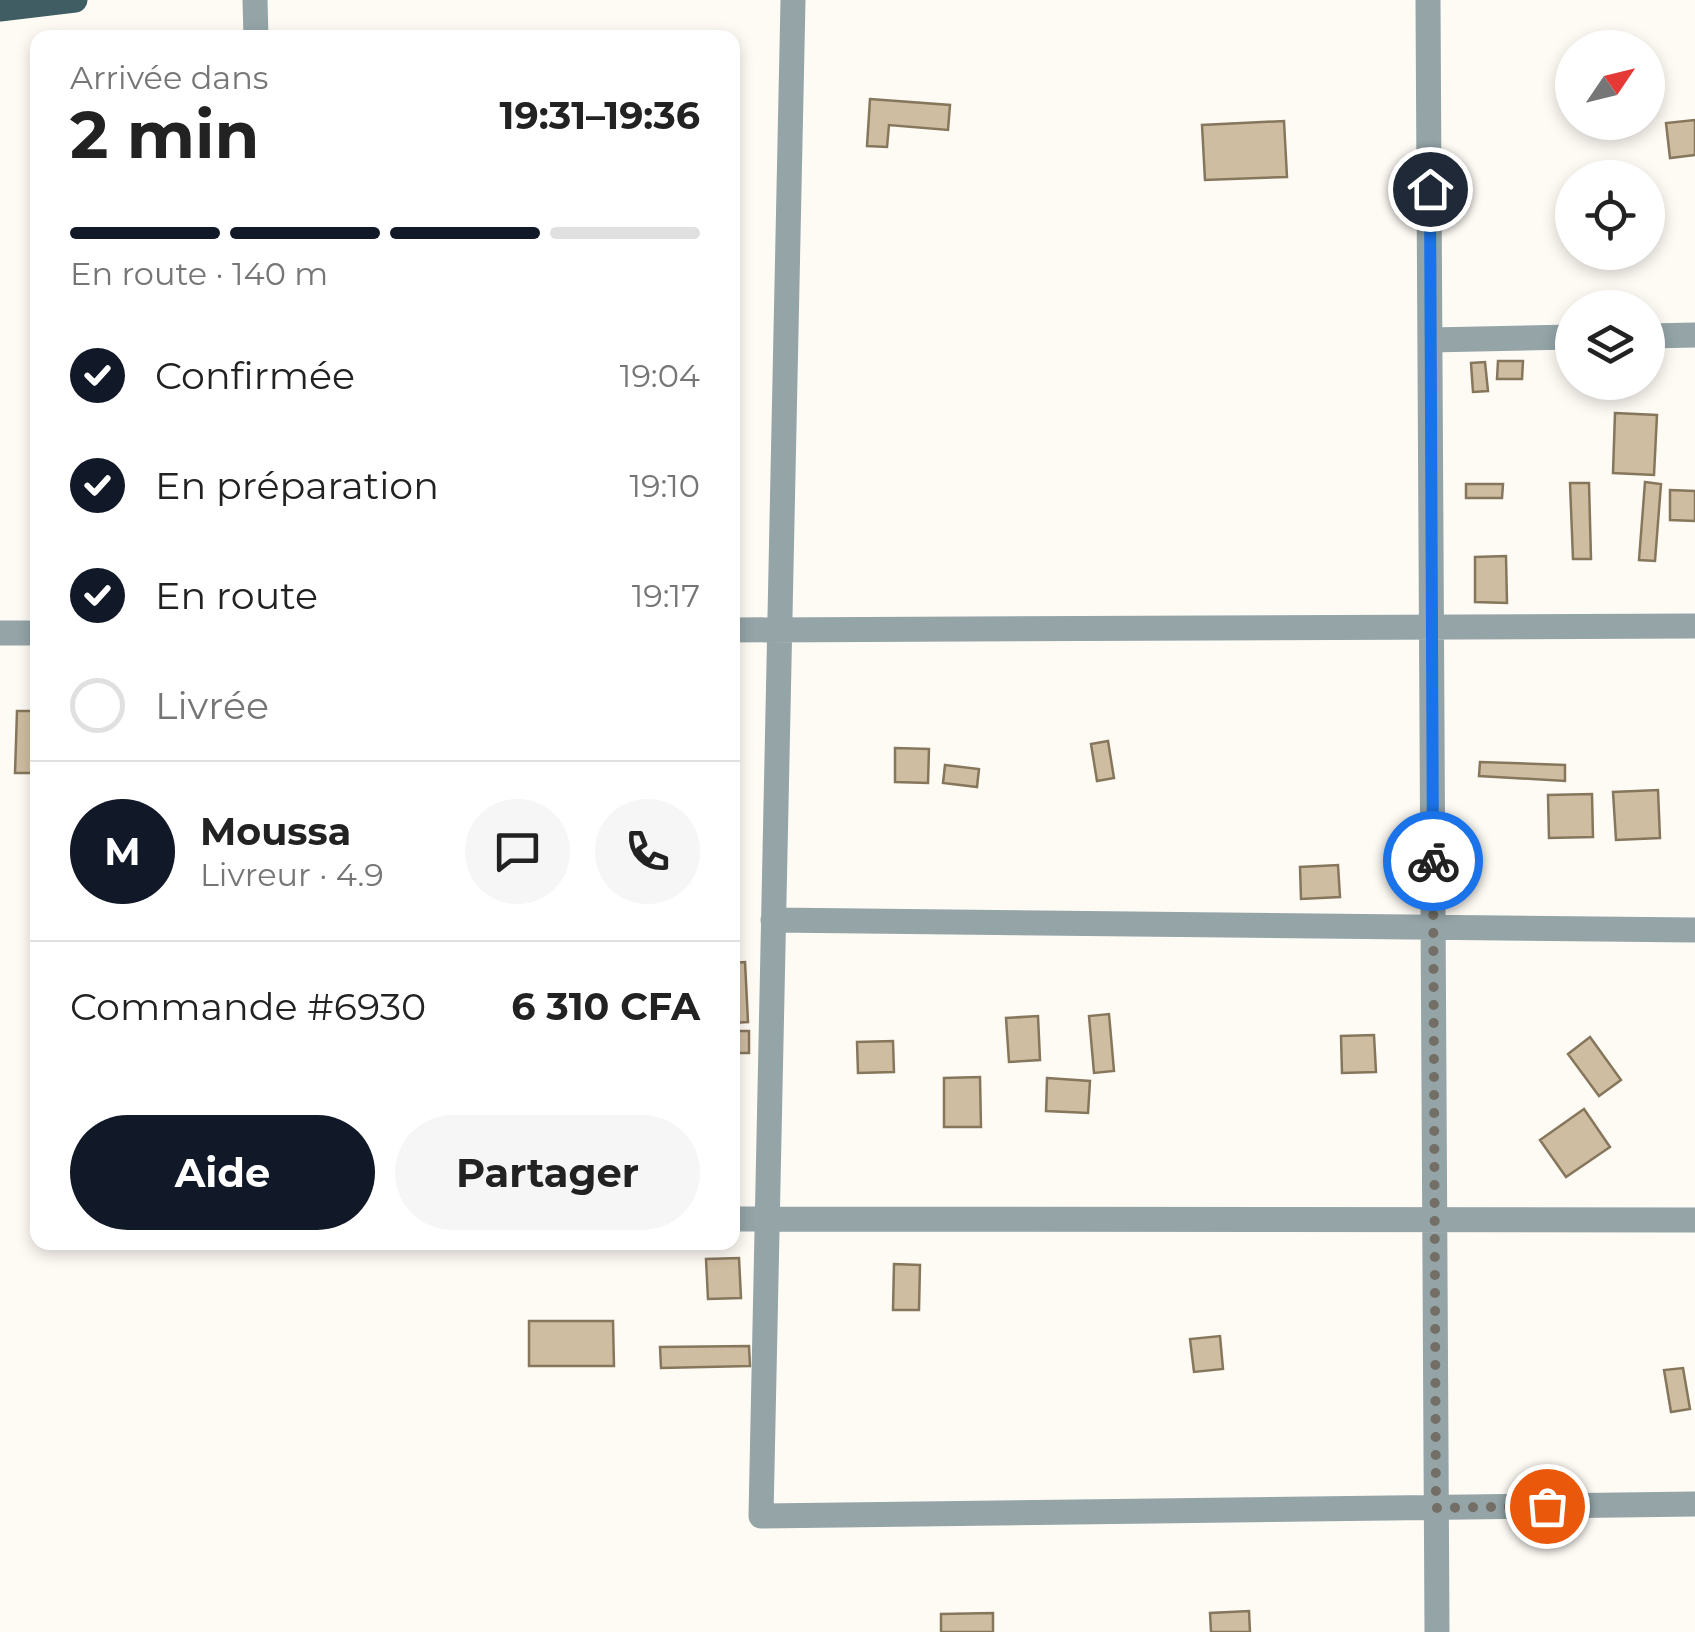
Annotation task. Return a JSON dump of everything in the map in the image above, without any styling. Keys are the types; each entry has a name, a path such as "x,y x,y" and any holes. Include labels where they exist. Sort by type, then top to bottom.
{"main road":[{"path":"8,6 75,0"}],"street":[{"path":"255,0 256,30"},
{"path":"793,0 761,1516 1695,1504"},
{"path":"1428,0 1436,1632"},
{"path":"1665,335 1695,334"},
{"path":"1430,340 1555,337"},
{"path":"740,630 1695,626"},
{"path":"0,633 30,633"},
{"path":"773,920 1695,930"},
{"path":"740,1219 1695,1220"}],"building":[{"path":"870,99 950,105 948,130 889,125 887,147 867,146"},
{"path":"1695,120 1695,155 1670,158 1666,123"},
{"path":"1284,121 1287,177 1205,180 1202,125"},
{"path":"1498,361 1523,361 1522,379 1497,379"},
{"path":"1485,362 1488,391 1473,392 1471,363"},
{"path":"1615,413 1657,415 1654,475 1613,473"},
{"path":"1645,482 1661,484 1655,561 1639,560"},
{"path":"1570,483 1589,483 1591,559 1573,559"},
{"path":"1466,484 1503,484 1502,498 1466,498"},
{"path":"1670,490 1695,491 1695,521 1670,520"},
{"path":"1506,556 1507,603 1475,602 1475,557"},
{"path":"17,711 30,711 30,773 15,773"},
{"path":"1108,741 1114,778 1097,781 1091,744"},
{"path":"895,748 929,749 928,783 895,782"},
{"path":"1480,762 1565,765 1565,781 1479,776"},
{"path":"945,765 979,769 977,787 943,783"},
{"path":"1658,790 1660,838 1616,840 1613,792"},
{"path":"1592,794 1593,837 1549,838 1548,795"},
{"path":"1338,865 1340,897 1301,899 1300,867"},
{"path":"740,962 745,962 748,1022 740,1022"},
{"path":"1109,1014 1114,1071 1094,1073 1089,1016"},
{"path":"1038,1016 1040,1060 1009,1062 1006,1018"},
{"path":"740,1031 749,1031 749,1053 740,1053"},
{"path":"1374,1035 1376,1072 1342,1073 1341,1036"},
{"path":"1590,1037 1621,1080 1599,1096 1568,1054"},
{"path":"893,1041 894,1072 858,1073 857,1042"},
{"path":"980,1077 981,1127 944,1127 944,1078"},
{"path":"1047,1078 1090,1081 1088,1113 1046,1111"},
{"path":"1584,1109 1610,1147 1566,1177 1540,1140"},
{"path":"739,1258 741,1298 708,1299 706,1259"},
{"path":"894,1264 920,1265 919,1310 893,1310"},
{"path":"529,1321 613,1321 614,1366 529,1366"},
{"path":"1220,1336 1223,1369 1194,1372 1190,1339"},
{"path":"749,1346 750,1366 661,1368 660,1347"},
{"path":"1683,1368 1690,1409 1671,1412 1664,1370"},
{"path":"1249,1611 1250,1632 1211,1632 1210,1613"},
{"path":"993,1613 993,1632 941,1632 941,1614"}],"way so far":[{"path":"1433,861 1436,1508 1547,1506"}],"route":[{"path":"1430,189 1433,861"}]}
